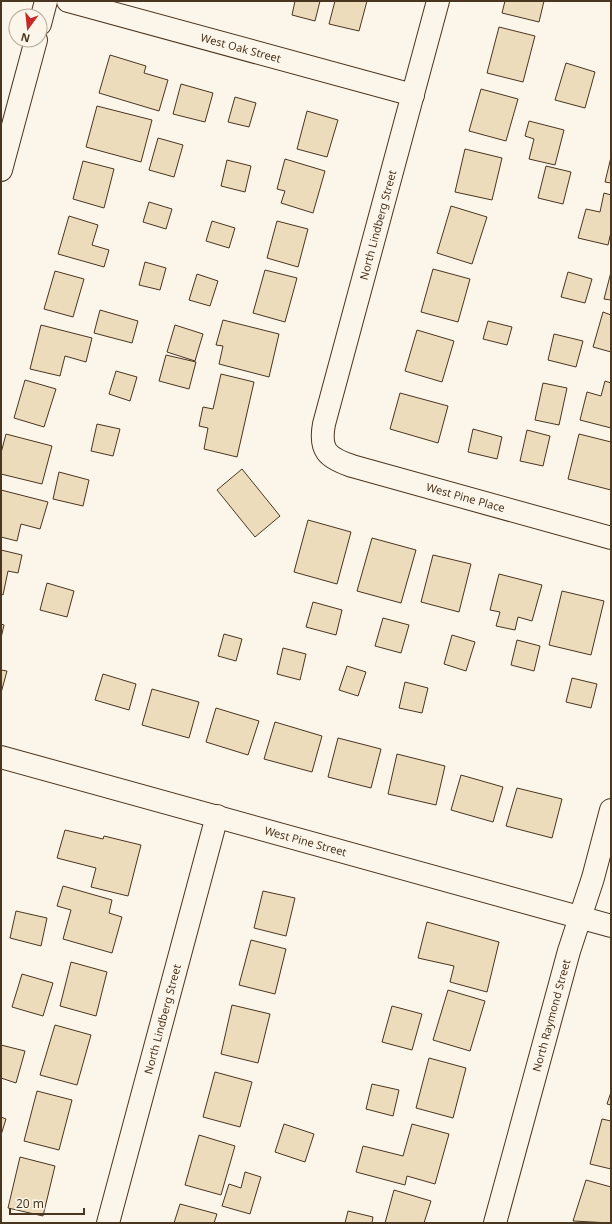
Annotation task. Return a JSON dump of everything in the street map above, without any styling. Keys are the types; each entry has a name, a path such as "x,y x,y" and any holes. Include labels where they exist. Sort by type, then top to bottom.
{"street":[{"name":"West Oak Street","path":"68,1 413,96"},
{"name":"North Lindberg Street","path":"325,450 323,443 324,424 438,1"},
{"path":"1,170 34,48"},
{"name":"West Pine Place","path":"325,450 330,456 352,466 611,538"},
{"name":"West Pine Street","path":"1,757 611,926"},
{"name":"North Raymond Street","path":"495,1223 569,951 611,810"},
{"name":"North Lindberg Street","path":"108,1223 217,816"}],"building":[{"path":"295,1 320,1 315,21 292,15"},
{"path":"335,1 367,1 359,31 329,24"},
{"path":"505,1 544,1 539,22 502,13"},
{"path":"499,27 535,36 523,82 487,73"},
{"path":"110,55 146,66 144,73 168,80 159,111 99,93"},
{"path":"566,63 595,72 585,108 555,100"},
{"path":"181,84 213,93 205,122 173,114"},
{"path":"481,89 518,99 506,141 469,131"},
{"path":"235,97 256,103 249,127 228,122"},
{"path":"97,106 152,120 141,162 86,147"},
{"path":"307,111 338,120 327,157 297,149"},
{"path":"529,121 564,130 555,165 529,159 534,139 525,136"},
{"path":"158,138 183,145 174,177 149,170"},
{"path":"465,149 502,158 492,200 455,192"},
{"path":"611,157 611,183 605,182"},
{"path":"285,159 325,171 313,213 281,203 285,191 277,189"},
{"path":"227,160 251,166 245,192 221,186"},
{"path":"83,161 114,169 104,208 73,199"},
{"path":"546,166 571,172 563,204 538,198"},
{"path":"604,193 611,195 611,232 608,245 578,238 586,209 600,212"},
{"path":"149,202 172,209 166,229 143,222"},
{"path":"451,206 487,217 472,264 437,253"},
{"path":"69,216 98,225 92,245 109,250 104,267 58,254"},
{"path":"212,221 235,228 229,248 206,241"},
{"path":"277,221 308,229 298,267 267,258"},
{"path":"145,262 166,268 160,290 139,285"},
{"path":"433,269 470,279 458,322 421,312"},
{"path":"265,270 297,278 285,322 253,313"},
{"path":"55,271 84,279 73,317 44,309"},
{"path":"568,272 592,279 585,303 561,297"},
{"path":"611,272 611,300 604,299"},
{"path":"197,274 218,281 210,306 189,300"},
{"path":"100,310 138,321 132,343 94,333"},
{"path":"603,312 611,315 611,352 593,347"},
{"path":"223,320 279,334 269,377 219,364 223,346 216,345"},
{"path":"488,321 512,327 507,345 483,339"},
{"path":"41,325 92,338 86,362 65,356 60,376 30,369"},
{"path":"175,325 203,334 195,361 167,352"},
{"path":"417,330 454,341 442,382 405,371"},
{"path":"554,334 583,341 576,367 548,360"},
{"path":"166,355 196,362 189,389 159,381"},
{"path":"116,371 137,377 130,401 109,394"},
{"path":"221,374 254,382 237,457 204,449 208,428 199,426 203,407 213,409"},
{"path":"25,380 56,389 44,427 14,418"},
{"path":"605,381 611,383 611,428 580,420 587,392 601,396"},
{"path":"543,383 567,388 559,425 535,420"},
{"path":"400,393 448,406 438,443 390,429"},
{"path":"97,424 120,429 113,456 91,451"},
{"path":"473,429 502,437 497,459 468,452"},
{"path":"527,430 550,436 543,466 520,461"},
{"path":"6,434 52,446 42,484 1,474 1,453"},
{"path":"579,434 611,442 611,490 568,479"},
{"path":"242,469 280,516 255,537 217,490"},
{"path":"59,472 89,480 83,506 53,499"},
{"path":"1,490 48,502 40,529 21,524 17,541 1,537"},
{"path":"308,520 351,532 337,584 294,572"},
{"path":"372,538 416,550 401,603 357,591"},
{"path":"1,550 22,555 18,573 8,571 3,595 1,594"},
{"path":"433,555 471,564 459,612 421,602"},
{"path":"499,574 542,585 532,621 518,617 515,630 496,626 500,612 490,610"},
{"path":"47,583 74,591 67,617 40,610"},
{"path":"562,591 604,601 591,655 549,645"},
{"path":"313,602 342,610 336,635 306,627"},
{"path":"383,618 409,625 401,653 375,646"},
{"path":"1,624 4,625 1,638"},
{"path":"224,634 242,639 236,661 218,656"},
{"path":"452,635 475,642 466,671 444,664"},
{"path":"517,640 540,646 534,671 511,665"},
{"path":"283,648 306,654 300,680 277,674"},
{"path":"347,666 366,672 358,696 339,690"},
{"path":"1,670 7,671 1,693"},
{"path":"103,674 136,684 129,710 95,700"},
{"path":"572,678 597,684 591,708 566,702"},
{"path":"405,682 428,688 422,713 399,708"},
{"path":"152,689 199,702 189,738 142,725"},
{"path":"216,708 259,721 248,755 206,742"},
{"path":"275,722 322,736 312,772 264,759"},
{"path":"338,738 381,749 371,788 328,777"},
{"path":"397,754 445,766 436,805 388,794"},
{"path":"461,775 503,787 493,822 451,810"},
{"path":"517,788 562,799 552,838 506,826"},
{"path":"65,830 103,839 104,836 141,845 128,896 91,887 96,868 57,858"},
{"path":"63,886 112,900 109,913 122,917 112,953 63,939 71,910 57,906"},
{"path":"263,891 295,898 286,936 254,928"},
{"path":"16,911 47,918 41,946 10,938"},
{"path":"427,922 499,942 487,992 450,982 454,966 418,958"},
{"path":"251,940 286,949 275,994 239,985"},
{"path":"71,962 107,972 96,1016 60,1006"},
{"path":"22,974 53,983 43,1016 12,1007"},
{"path":"448,990 485,1001 470,1051 433,1040"},
{"path":"232,1005 270,1014 258,1063 221,1054"},
{"path":"392,1006 422,1014 412,1050 382,1042"},
{"path":"55,1025 91,1035 77,1085 40,1075"},
{"path":"1,1045 25,1051 16,1083 1,1078"},
{"path":"429,1058 466,1068 453,1118 416,1108"},
{"path":"215,1072 252,1082 240,1127 203,1117"},
{"path":"372,1084 399,1090 393,1116 366,1109"},
{"path":"37,1091 72,1100 59,1150 24,1141"},
{"path":"611,1092 611,1105 607,1104"},
{"path":"1,1117 6,1119 1,1135"},
{"path":"602,1119 611,1121 611,1169 590,1164"},
{"path":"284,1124 314,1134 305,1162 275,1152"},
{"path":"412,1124 449,1134 435,1184 407,1176 405,1185 356,1172 363,1146 403,1156"},
{"path":"199,1135 235,1146 221,1195 185,1185"},
{"path":"20,1157 55,1166 43,1216 8,1208"},
{"path":"245,1172 261,1177 250,1214 222,1206 229,1184 241,1188"},
{"path":"586,1180 611,1187 611,1223 573,1221"},
{"path":"394,1190 431,1201 424,1223 385,1223"},
{"path":"180,1204 217,1214 214,1223 174,1223"},
{"path":"348,1211 373,1217 372,1223 345,1223"}]}
